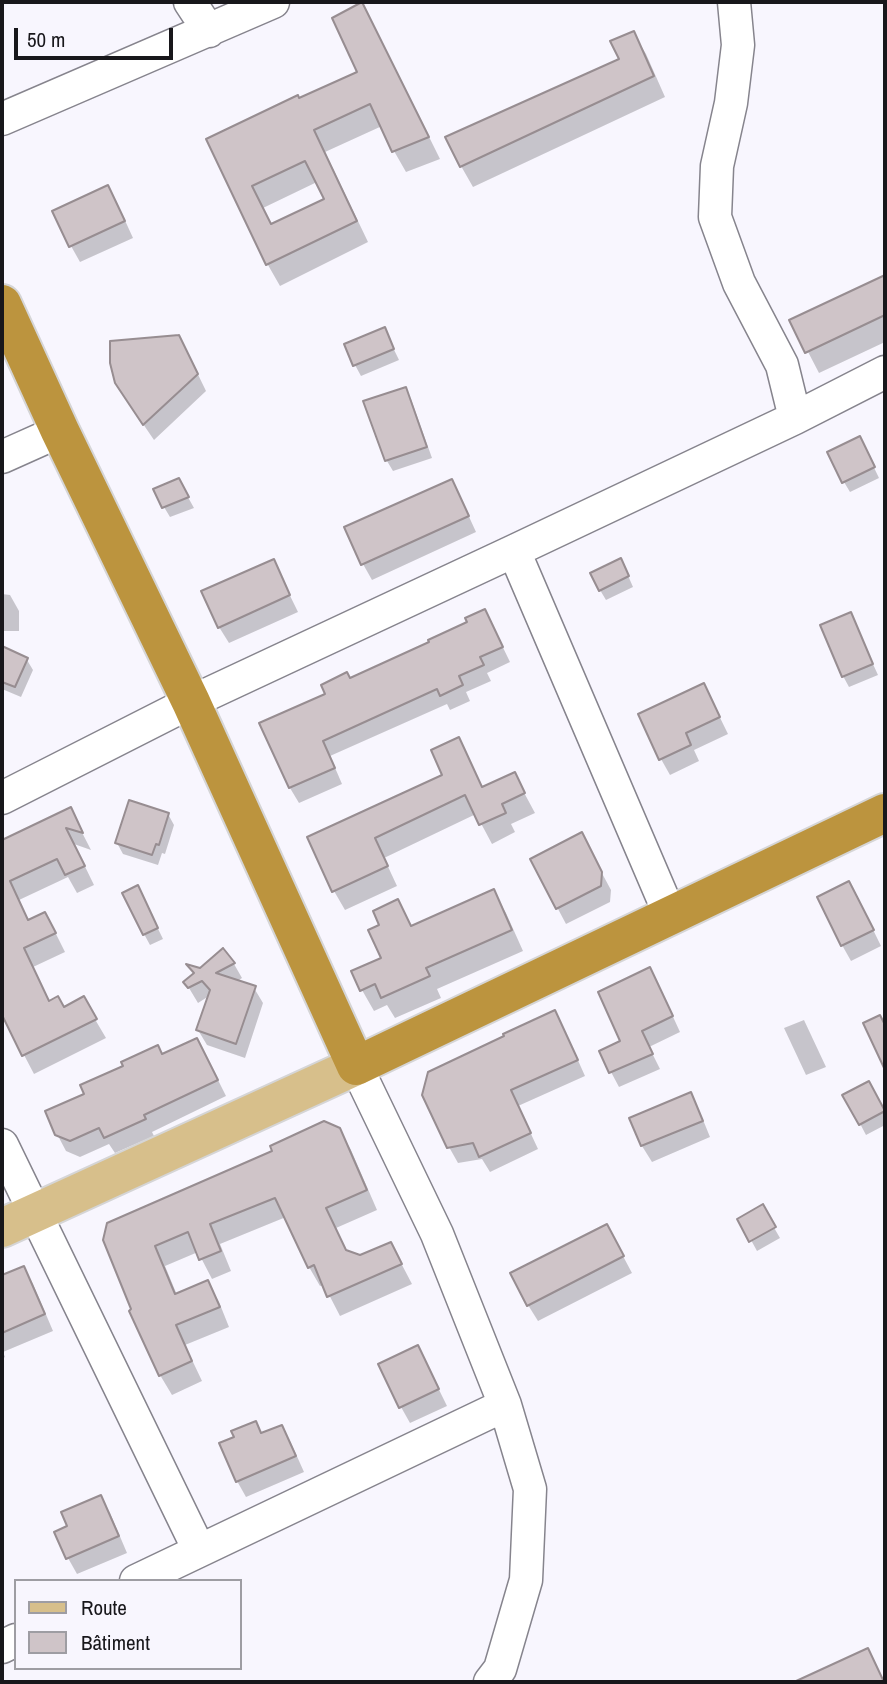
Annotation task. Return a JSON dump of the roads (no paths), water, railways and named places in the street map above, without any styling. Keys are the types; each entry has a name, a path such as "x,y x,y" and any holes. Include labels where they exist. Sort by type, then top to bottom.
{"highway":[{"path":"2,304 191,702 356,1066 885,813"}],"main road":[{"path":"18,1220 356,1066"}],"street":[{"path":"190,2 209,30"},
{"path":"2,119 273,2"},
{"path":"734,2 738,45 731,103 717,166 715,217 739,283 782,365 795,418"},
{"path":"2,798 191,702 795,418 885,372"},
{"path":"2,457 60,431"},
{"path":"514,551 670,915"},
{"path":"356,1066 437,1234 505,1405 530,1489 526,1580 500,1669 490,1682"},
{"path":"2,1145 18,1220 199,1550"},
{"path":"140,1579 505,1405"}]}
